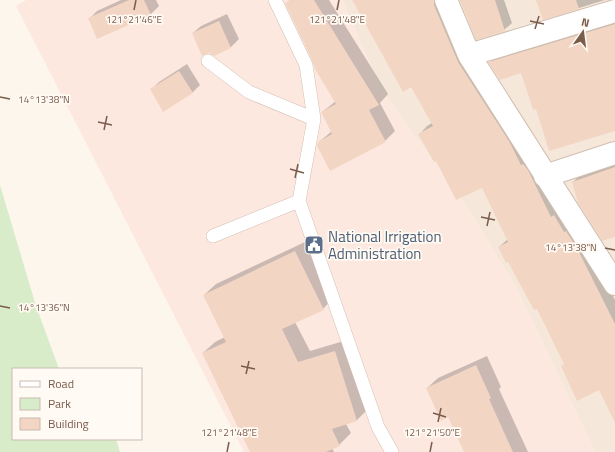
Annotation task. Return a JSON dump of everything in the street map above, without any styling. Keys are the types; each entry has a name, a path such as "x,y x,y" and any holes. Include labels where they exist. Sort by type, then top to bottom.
{"street":[{"path":"446,0 469,55 615,284"},
{"path":"469,55 615,10"},
{"path":"545,176 615,153"}],"lane":[{"path":"275,0 306,65 314,119 299,201 378,427 392,452"},
{"path":"208,61 249,92 314,119"},
{"path":"213,236 299,201"}],"shaded area":[{"name":"National Irrigation Administration","path":"26,0 342,0 380,88 466,206 515,285 595,452 244,452 16,6"},
{"path":"342,0 615,0 615,452 595,452 515,285 466,206 380,88"}],"green space":[{"path":"0,185 36,306 59,368 12,368 12,440 116,440 120,452 0,452"}],"building":[{"path":"129,0 144,0 151,15 97,39 88,18"},
{"path":"290,0 314,0 379,105 369,110 386,142 330,171 317,146 318,142 332,134 321,112 336,104 315,69 285,3"},
{"path":"352,0 434,0 434,5 458,62 509,141 521,165 523,164 528,170 551,217 554,215 564,232 566,231 578,250 615,324 615,423 599,390 577,401 561,366 564,364 537,309 534,310 508,262 506,263 498,247 508,242 482,188 456,200 436,161 434,162 418,134 433,126 411,87 403,92"},
{"path":"460,0 495,0 505,31 476,40"},
{"path":"536,0 576,0 579,9 543,20"},
{"path":"219,21 231,48 214,56 209,53 202,56 192,33"},
{"path":"615,24 615,131 549,151 536,109 533,110 521,73 500,80 488,62"},
{"path":"179,71 193,93 163,112 150,89"},
{"path":"615,167 615,237 602,241 578,203 572,182"},
{"path":"295,251 324,310 282,329 298,362 335,351 357,421 332,429 340,446 326,452 250,452 202,353 226,342 203,295"},
{"path":"476,365 491,398 489,399 513,452 464,452 448,417 441,421 426,388"}],"place":[{"name":"National Irrigation Administration","path":"314,245"}]}
